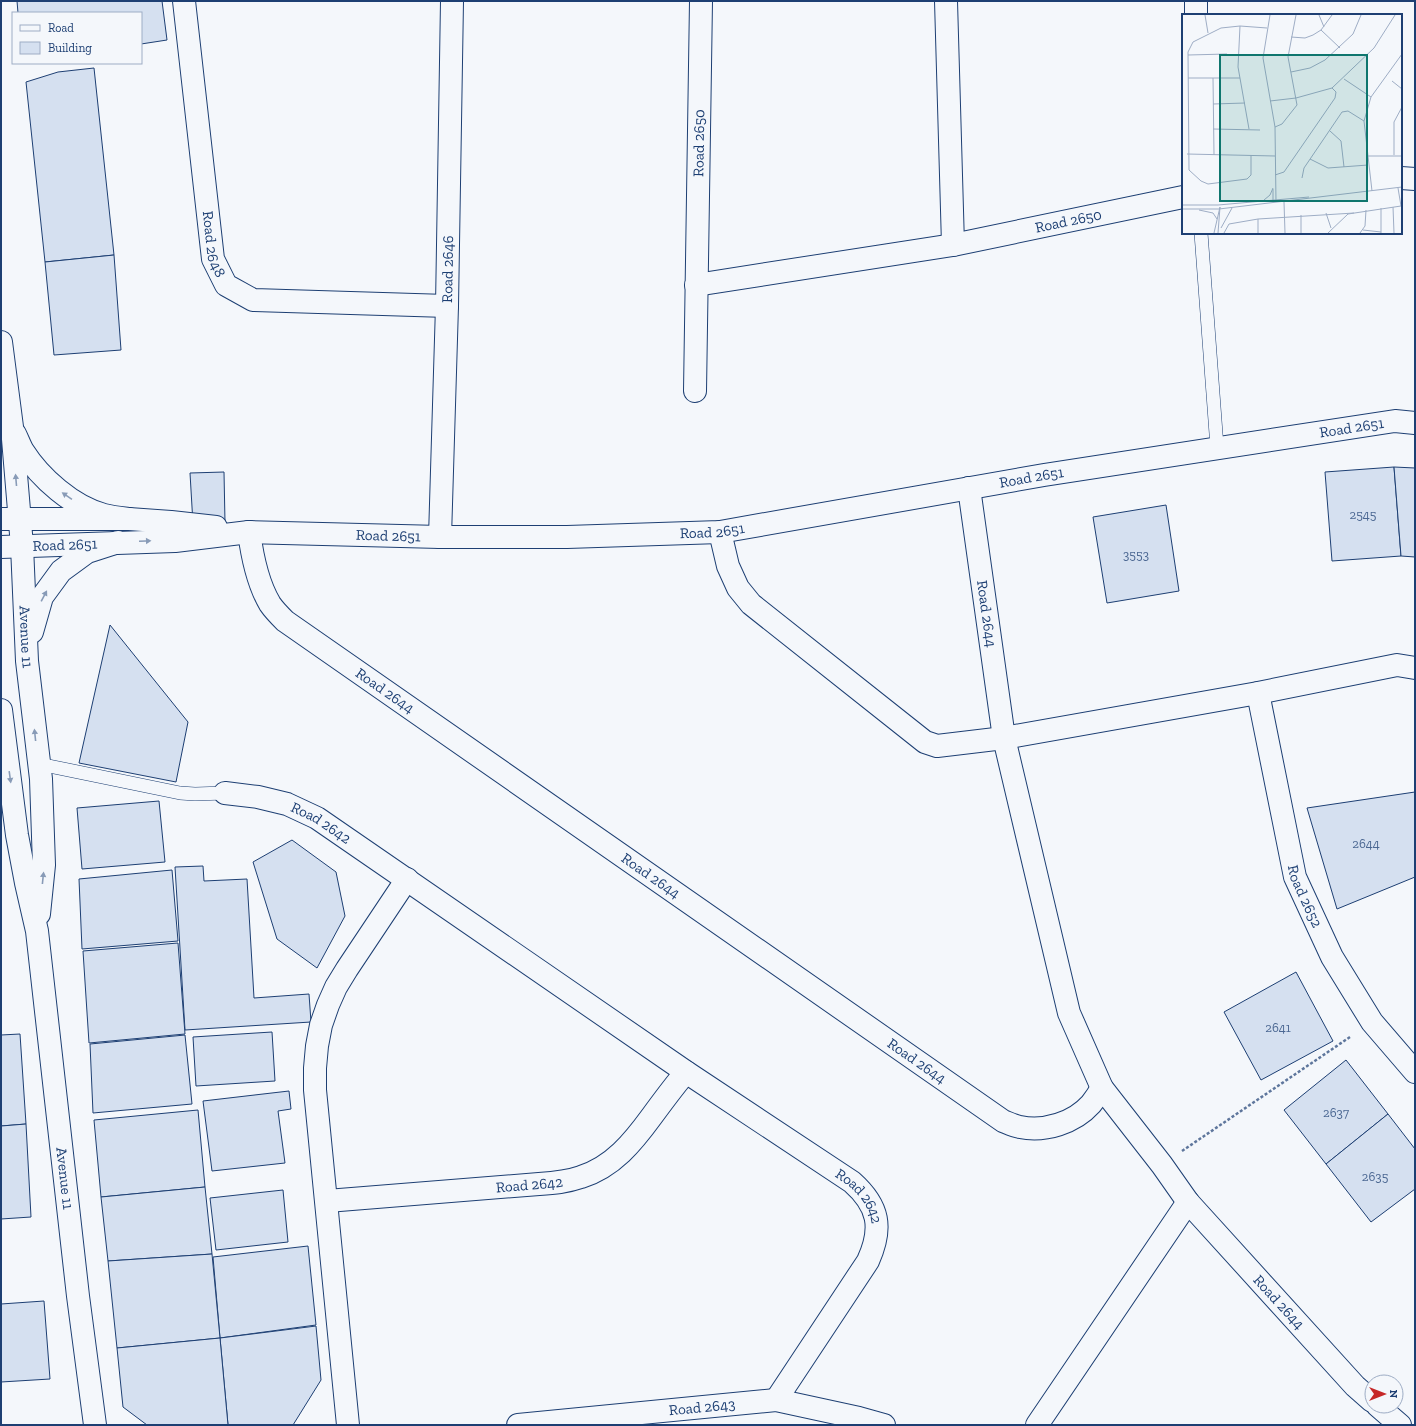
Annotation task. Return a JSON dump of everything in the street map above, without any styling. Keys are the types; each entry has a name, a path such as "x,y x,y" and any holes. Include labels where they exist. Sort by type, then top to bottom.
{"street":[{"name":"Road 2648","path":"184,1 213,259 226,285 253,300 447,306"},
{"name":"Road 2646","path":"440,537 447,306 452,1"},
{"name":"Road 2650","path":"694,391 701,1"},
{"path":"946,1 953,245"},
{"path":"1196,1 1196,14"},
{"path":"1402,178 1415,179"},
{"name":"Road 2650","path":"696,285 953,245 1182,197"},
{"name":"Avenue 11","path":"1,342 12,427 10,519 12,547 39,764 43,816 44,865 37,931"},
{"name":"Road 2651","path":"12,547 175,540 249,532 440,537 567,537 720,532 1044,475 1217,447 1395,421 1415,423"},
{"path":"12,427 23,451 39,472 58,490 79,504 103,514 129,519"},
{"name":"Road 2644","path":"969,488 1004,738 1069,1013 1102,1088 1162,1165 1188,1202 1355,1386 1364,1394"},
{"path":"10,519 129,519 171,522 249,532"},
{"name":"Road 2644","path":"249,532 252,556 260,581 270,604 285,621 1003,1121 1021,1127 1040,1129 1059,1125 1076,1116 1091,1104 1102,1088"},
{"path":"720,532 728,566 738,588 751,604 925,742 937,746 1004,738 1258,694 1397,665 1415,668"},
{"path":"27,661 33,627 42,597 61,571 87,552 118,542"},
{"name":"Road 2652","path":"1258,694 1295,877 1332,957 1372,1022 1415,1072"},
{"name":"Avenue 11","path":"1,710 17,835 37,931 78,1296 95,1425"},
{"name":"Road 2642","path":"225,794 258,797 286,804 317,818 686,1072 852,1182 862,1191 876,1216 877,1232 875,1247 868,1261 776,1400"},
{"path":"348,1425 315,1090 317,1046 321,1025 328,1005 340,981 407,879"},
{"name":"Road 2642","path":"327,1202 560,1182 581,1177 600,1169 617,1157 632,1142 686,1072"},
{"path":"1037,1425 1188,1202"},
{"name":"Road 2643","path":"518,1425 776,1400 884,1425"},
{"path":"1387,1414 1400,1425"}],"lane":[{"path":"1201,234 1217,447"},
{"path":"39,764 180,793 225,794"}],"path":[{"path":"1162,1165 1372,1022"}],"building":[{"path":"17,1 162,1 167,40 142,44 142,12 18,12"},
{"path":"94,68 114,255 45,262 26,82 58,72"},
{"path":"114,255 121,350 54,355 45,262"},
{"path":"1394,467 1401,556 1332,561 1325,472"},
{"path":"1394,467 1415,468 1415,557 1401,556"},
{"path":"224,472 225,522 193,524 190,473"},
{"path":"1166,505 1179,591 1107,603 1093,517"},
{"path":"110,625 188,722 176,782 79,763"},
{"path":"1415,792 1415,877 1337,909 1307,808"},
{"path":"159,801 165,862 82,869 77,808"},
{"path":"292,840 336,872 345,916 317,968 277,939 253,862"},
{"path":"203,866 204,881 247,879 254,998 309,994 311,1022 185,1030 175,867"},
{"path":"172,870 178,941 82,949 79,879"},
{"path":"178,943 185,1034 89,1043 83,951"},
{"path":"1296,972 1333,1041 1261,1080 1224,1012"},
{"path":"272,1032 275,1081 196,1086 193,1037"},
{"path":"20,1034 26,1124 1,1126 1,1035"},
{"path":"185,1035 192,1104 93,1113 90,1044"},
{"path":"1346,1060 1388,1114 1326,1164 1284,1110"},
{"path":"289,1091 291,1109 278,1111 285,1163 212,1171 203,1101"},
{"path":"198,1110 205,1187 101,1197 94,1120"},
{"path":"1388,1114 1415,1149 1415,1189 1371,1222 1326,1164"},
{"path":"26,1124 31,1217 1,1219 1,1126"},
{"path":"205,1187 212,1254 108,1261 101,1197"},
{"path":"283,1190 288,1242 216,1250 210,1198"},
{"path":"308,1246 316,1325 220,1338 213,1257"},
{"path":"212,1254 220,1338 117,1348 108,1261"},
{"path":"44,1301 50,1379 1,1382 1,1304"},
{"path":"316,1326 321,1380 293,1425 228,1425 220,1338"},
{"path":"220,1338 228,1425 147,1425 123,1407 117,1348"}]}
